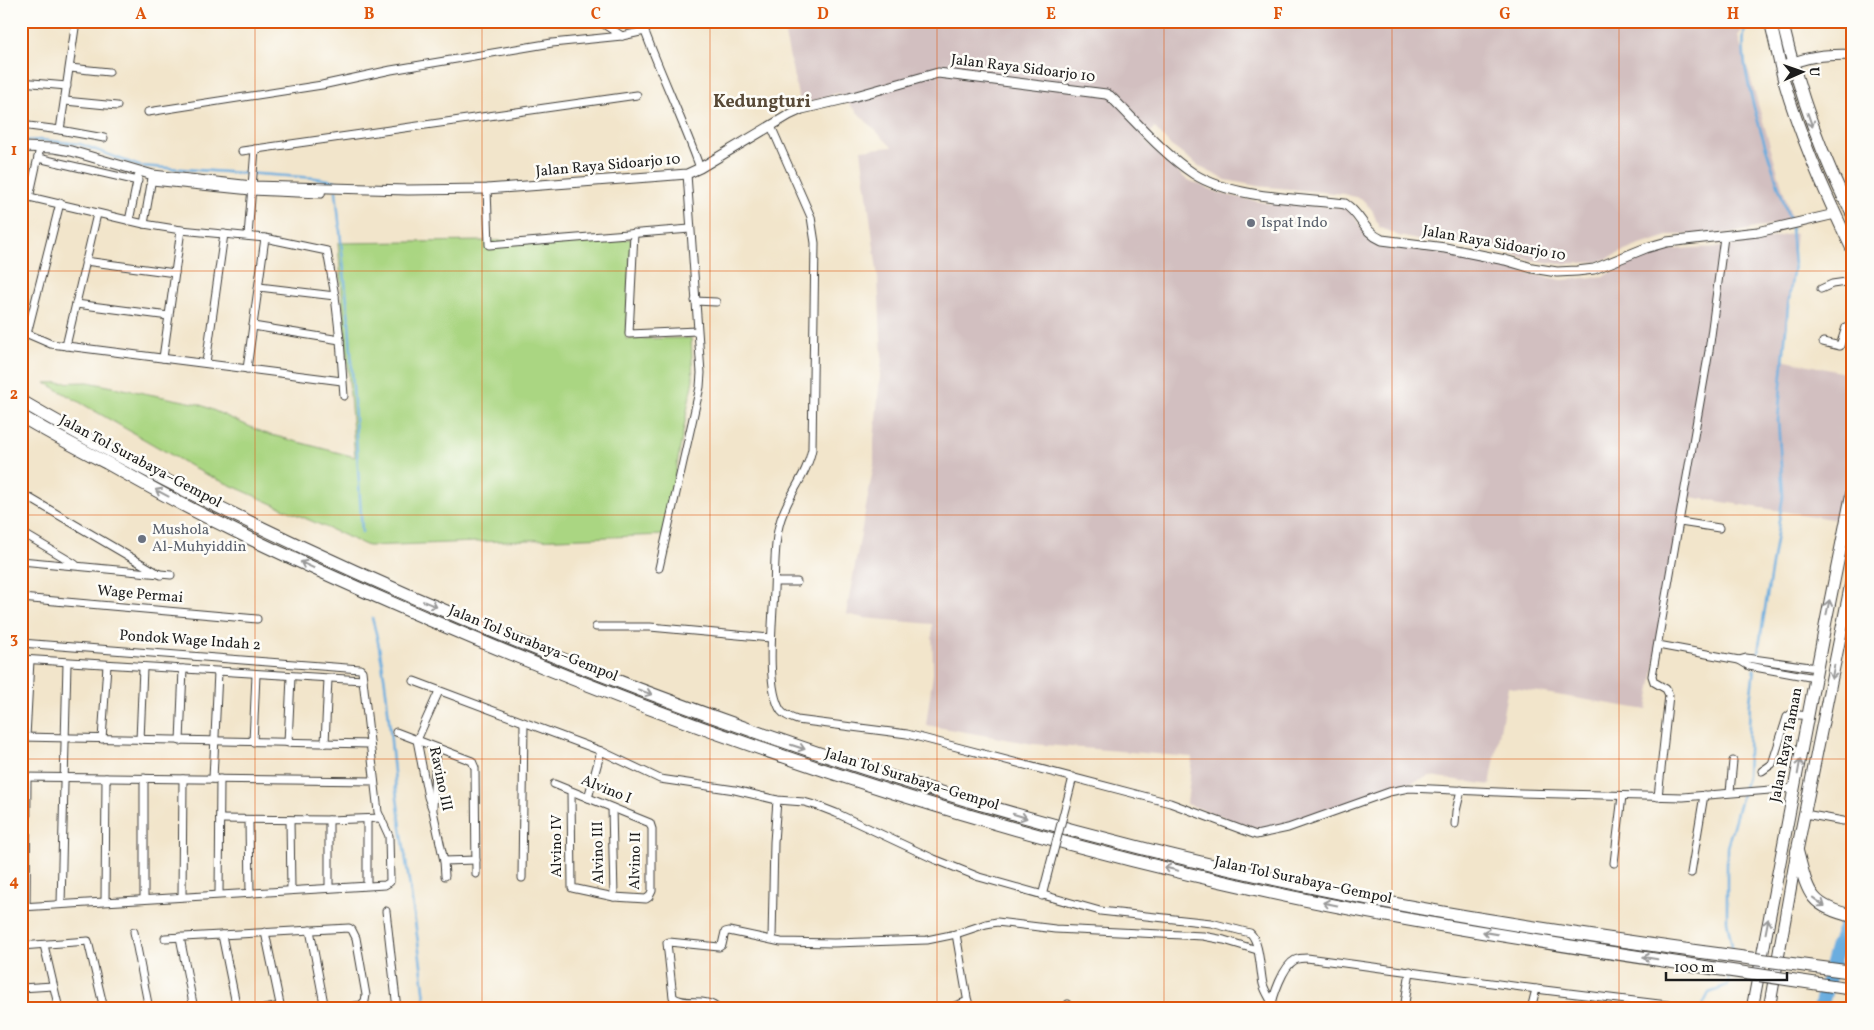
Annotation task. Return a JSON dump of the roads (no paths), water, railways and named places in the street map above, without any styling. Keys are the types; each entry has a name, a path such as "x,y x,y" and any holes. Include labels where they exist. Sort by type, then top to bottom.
{"highway":[{"path":"1770,21 1784,80 1805,142 1835,214 1853,251"},
{"path":"1782,21 1794,68 1816,136 1853,216"},
{"name":"Jalan Tol Surabaya–Gempol","path":"21,400 186,490 385,585 636,689 766,736 896,779 1028,818 1123,843 1296,884 1430,911 1537,929 1853,972"},
{"name":"Jalan Tol Surabaya–Gempol","path":"21,416 224,526 351,586 520,658 662,714 807,765 971,816 1101,852 1249,888 1400,918 1853,989"},
{"name":"Jalan Raya Taman","path":"1752,1009 1853,487"},
{"name":"Jalan Raya Taman","path":"1769,1009 1805,814 1849,623 1853,573"},
{"path":"1798,852 1806,885 1813,898 1839,913 1853,916"}],"main road":[{"path":"1781,68 1794,68 1818,55 1853,55"}],"street":[{"path":"60,130 76,21"},
{"path":"91,21 103,24"},
{"path":"599,21 622,36"},
{"path":"641,21 654,56 688,133 700,168"},
{"path":"148,112 322,85 390,70 552,43 622,36 645,31"},
{"path":"70,68 109,72"},
{"name":"Jalan Raya Sidoarjo 10","path":"21,147 71,151 138,176 152,178 252,186 324,189 487,189 686,174 700,168 789,114 938,73 1106,94 1168,153 1194,174 1209,182 1253,194 1345,204 1353,209 1365,228 1373,236 1382,240 1445,248 1557,272 1594,269 1666,242 1724,237 1798,224 1835,214"},
{"path":"21,82 67,86"},
{"path":"242,151 637,95"},
{"path":"65,101 117,106"},
{"path":"21,126 60,130 104,138"},
{"path":"771,126 811,217 814,231 816,279 812,449 807,466 790,496 779,524 774,582 771,638 772,675 780,710 786,716 797,720 907,734 1073,776 1170,803 1256,835 1288,828 1399,789 1422,788 1658,797 1795,788"},
{"path":"40,148 23,197 60,203 97,214 144,224 181,230 265,238 326,251 335,296 344,396"},
{"path":"248,236 255,149"},
{"path":"38,158 138,176 130,221"},
{"path":"659,568 700,387 701,373 686,174"},
{"path":"144,224 152,178"},
{"path":"487,189 489,245 690,229"},
{"path":"60,203 24,333 44,342 66,346 342,381"},
{"path":"66,346 97,214"},
{"path":"164,358 181,230"},
{"path":"634,233 629,334 697,331"},
{"path":"206,363 224,234"},
{"path":"1658,797 1669,694 1666,689 1653,680 1711,333 1724,237"},
{"path":"247,369 265,238"},
{"path":"85,261 175,272"},
{"path":"1821,289 1832,284 1853,281"},
{"path":"259,287 335,296"},
{"path":"695,301 716,302"},
{"path":"76,304 169,316"},
{"path":"253,326 340,340"},
{"path":"1823,342 1840,346 1844,329 1853,326"},
{"path":"21,492 161,575"},
{"path":"1680,522 1719,528"},
{"path":"21,532 78,566"},
{"path":"21,561 172,575"},
{"path":"774,582 798,582"},
{"name":"Wage Permai","path":"21,598 257,619"},
{"path":"596,627 650,627 771,638"},
{"name":"Pondok Wage Indah 2","path":"21,643 356,668 362,671 362,680"},
{"path":"1658,645 1816,673"},
{"path":"21,659 256,675 362,680 374,781 381,818 389,836 390,882 386,885 24,907 24,777 374,781"},
{"path":"30,660 24,737 370,744"},
{"path":"62,904 67,663"},
{"path":"102,739 106,665"},
{"path":"140,740 144,668"},
{"path":"180,740 182,669"},
{"path":"218,672 215,741 220,819 219,894"},
{"path":"253,742 256,675"},
{"path":"288,743 291,677"},
{"path":"325,744 328,679"},
{"path":"414,681 601,751 660,779 735,790 777,800 804,802 818,806 978,877 1100,911 1210,923 1241,930 1253,936 1258,950 1263,986 1271,1006"},
{"name":"Ravino III","path":"439,691 417,740 428,797 444,861 445,876"},
{"path":"1762,771 1772,764 1787,717 1791,714 1808,716"},
{"path":"522,878 524,723"},
{"path":"396,732 472,761 475,765 476,874"},
{"path":"433,811 436,748"},
{"path":"588,798 601,751"},
{"path":"1733,761 1733,792"},
{"path":"1042,896 1073,776"},
{"path":"105,901 106,778"},
{"path":"144,778 144,899"},
{"path":"182,896 183,779"},
{"name":"Alvino I","path":"554,784 647,820"},
{"path":"1455,824 1461,790"},
{"name":"Alvino IV","path":"571,791 571,886 573,889 614,897"},
{"path":"1691,873 1704,795"},
{"path":"1614,863 1622,796"},
{"path":"772,939 777,800"},
{"name":"Alvino III","path":"612,808 614,897"},
{"path":"1805,814 1842,821"},
{"path":"220,819 330,820 381,818"},
{"path":"367,819 367,885"},
{"path":"249,820 250,893"},
{"path":"290,820 291,890"},
{"path":"329,888 330,820"},
{"name":"Alvino II","path":"614,897 646,899 651,895 652,829 647,820"},
{"path":"444,861 476,860"},
{"path":"386,911 397,1009"},
{"path":"718,1009 708,1003 678,1000 673,997 667,943 719,948 722,945 725,932 728,930 781,942 834,943 926,940 956,934 986,924 1005,922 1055,929 1203,936 1258,950"},
{"path":"165,938 349,928 356,938 366,995 365,1001 361,1005 340,1009"},
{"path":"310,930 325,1009"},
{"path":"134,932 149,1009"},
{"path":"264,1009 281,1007 265,932"},
{"path":"947,1009 968,1005 956,934"},
{"path":"222,935 237,1009"},
{"path":"180,937 194,1009"},
{"path":"21,946 88,941 104,1009"},
{"path":"44,944 59,1009"},
{"path":"1271,1006 1282,974 1290,963 1296,959 1313,958 1536,989 1692,1008"},
{"path":"1404,1009 1410,971"},
{"path":"21,988 54,986"},
{"path":"1531,1009 1536,989"}],"waterway":[{"path":"1748,21 1744,38 1745,62 1750,89 1757,120 1790,222"},
{"path":"21,141 42,140 80,144 139,166 316,178 335,181 336,186"},
{"path":"336,191 349,321 362,532"},
{"path":"1757,659 1783,496 1778,420 1788,306 1794,265 1791,228"},
{"path":"372,618 382,660 396,790 420,954 426,1009"},
{"path":"1732,952 1727,921 1727,847 1747,777 1750,701 1754,669"},
{"path":"1820,1009 1837,947 1853,906"},
{"path":"1701,1009 1709,993 1728,986 1729,975"}],"place":[{"name":"Ispat Indo","path":"1251,223"},
{"name":"Mushola Al-Muhyiddin","path":"142,539"}],"district":[{"name":"Kedungturi","path":"762,102"}]}
